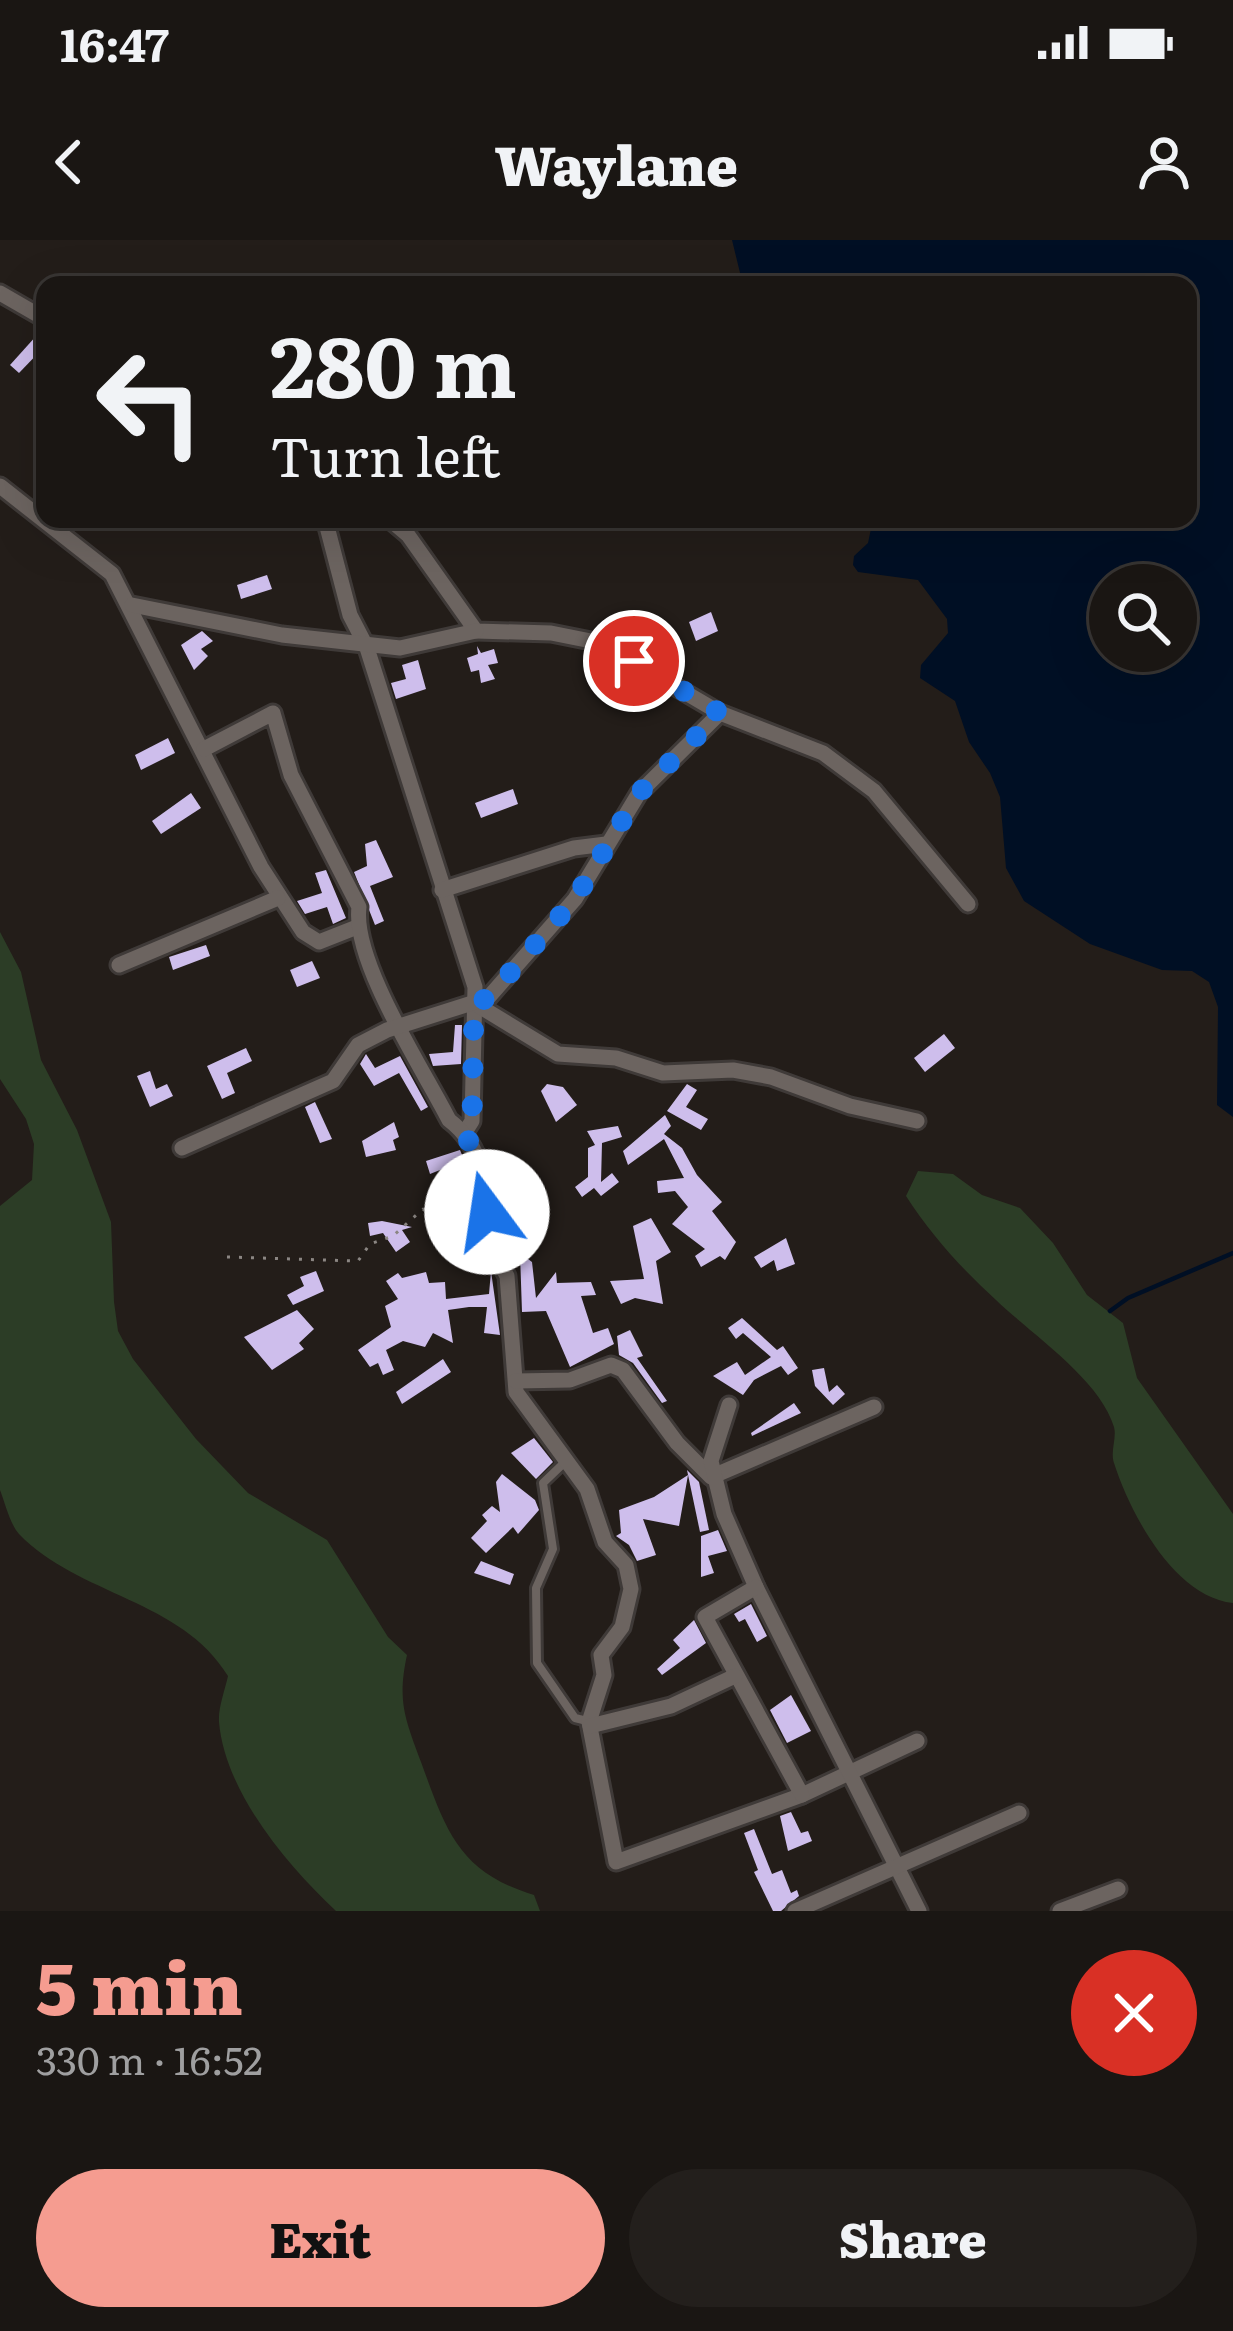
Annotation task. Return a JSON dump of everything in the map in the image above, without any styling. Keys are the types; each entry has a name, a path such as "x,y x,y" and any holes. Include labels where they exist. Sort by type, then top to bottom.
{"street":[{"path":"0,293 36,314"},
{"path":"0,486 36,512"},
{"path":"57,528 112,574 132,604 152,660 204,749 278,898 303,932 319,942 357,927"},
{"path":"327,528 350,615 364,643 475,987 472,1121 465,1132"},
{"path":"400,528 476,631"},
{"path":"132,604 282,635 400,648 476,631 551,633 601,643 720,713 823,753 874,791 968,904"},
{"path":"204,749 273,713 285,739 291,776 359,907 357,927 449,1120 465,1132 490,1194 482,1232 507,1276 506,1322 516,1392 587,1489 605,1542 626,1565 632,1588 622,1627 601,1655 604,1675 589,1724 616,1862 802,1795 916,1741"},
{"path":"182,1148 333,1081 358,1045 401,1024 488,998 558,920 639,793 720,713"},
{"path":"442,890 574,848 606,844"},
{"path":"119,965 278,898"},
{"path":"474,1003 558,1054 616,1058 663,1072 733,1070 771,1077 850,1106 917,1120"},
{"path":"516,1381 570,1380 611,1365 623,1370 677,1443 712,1477 756,1587 920,1911"},
{"path":"712,1477 715,1444 729,1405"},
{"path":"712,1477 874,1407"},
{"path":"756,1587 705,1617 802,1795"},
{"path":"589,1724 671,1706 735,1676"},
{"path":"795,1911 1019,1813"},
{"path":"1060,1911 1118,1889"}],"lane":[{"path":"566,1461 544,1483 553,1549 536,1588 537,1663 574,1718 589,1724"}],"path":[{"path":"226,1257 358,1261 370,1244 393,1236 423,1209 454,1219 487,1212"}],"green space":[{"path":"0,932 21,972 41,1060 77,1130 111,1222 118,1331 133,1359 196,1439 248,1493 327,1540 388,1637 407,1655 403,1698 407,1721 448,1828 471,1861 534,1895 540,1911 336,1911 261,1826 233,1775 219,1722 228,1676 208,1650 157,1614 43,1555 13,1525 0,1490 0,1206 32,1180 34,1144 26,1119 0,1079"},
{"path":"918,1171 953,1174 982,1195 1020,1208 1053,1243 1087,1295 1123,1323 1137,1378 1233,1514 1233,1603 1192,1586 1157,1549 1121,1483 1113,1458 1114,1427 1106,1409 1079,1374 983,1288 936,1238 906,1196"}],"water":[{"path":"732,240 1233,240 1233,1117 1217,1105 1218,1007 1209,982 1192,971 1162,970 1090,944 1024,901 1006,868 1000,797 990,773 969,742 955,701 920,678 921,665 948,633 947,619 918,580 858,572 854,556 868,543 871,528 1197,528 1197,276 741,276"}],"building":[{"path":"36,336 36,355 19,373 10,365"},
{"path":"267,575 272,589 241,599 237,585"},
{"path":"711,612 718,631 696,641 689,622"},
{"path":"202,631 213,641 201,649 208,656 194,670 181,645"},
{"path":"477,646 481,653 494,649 498,663 488,665 495,679 481,683 479,670 471,672 467,658 478,654"},
{"path":"418,660 426,689 396,699 391,683 406,679 402,665"},
{"path":"168,738 175,753 141,770 135,755"},
{"path":"513,789 518,804 481,818 475,803"},
{"path":"191,793 201,808 161,834 152,821"},
{"path":"376,840 393,877 370,886 384,921 375,925 354,872 367,866 365,844"},
{"path":"326,870 346,918 333,924 327,907 305,914 297,901 322,893 315,873"},
{"path":"206,945 210,956 173,970 169,957"},
{"path":"312,961 320,978 297,987 290,970"},
{"path":"455,1025 462,1025 461,1064 433,1066 429,1054 453,1052"},
{"path":"944,1034 955,1048 925,1072 914,1058"},
{"path":"246,1048 252,1061 227,1073 235,1093 222,1099 207,1066"},
{"path":"366,1054 375,1068 400,1056 428,1107 421,1111 399,1073 374,1086 360,1064"},
{"path":"150,1071 156,1089 167,1084 173,1096 150,1107 137,1076"},
{"path":"547,1084 563,1087 577,1105 556,1122 541,1091"},
{"path":"687,1084 697,1090 686,1107 708,1119 701,1130 667,1111"},
{"path":"315,1102 332,1139 320,1143 305,1107"},
{"path":"665,1115 671,1126 664,1134 682,1148 697,1175 722,1202 712,1211 736,1242 725,1260 720,1256 701,1267 695,1256 705,1249 672,1224 688,1207 675,1191 658,1193 657,1181 684,1178 664,1139 628,1165 623,1151"},
{"path":"394,1122 399,1137 393,1140 396,1150 366,1157 362,1141"},
{"path":"618,1126 622,1137 602,1143 601,1182 612,1173 619,1182 601,1196 594,1188 582,1197 575,1187 588,1177 588,1148 595,1145 587,1131"},
{"path":"460,1150 474,1191 466,1192 460,1162 430,1174 426,1161"},
{"path":"651,1218 671,1252 656,1261 663,1304 635,1298 621,1304 610,1281 644,1279 633,1226"},
{"path":"368,1223 412,1227 402,1230 410,1242 396,1252 383,1233 370,1236"},
{"path":"786,1238 795,1264 777,1271 774,1260 761,1268 754,1257"},
{"path":"464,1243 476,1246 475,1258 484,1259 485,1271 452,1264"},
{"path":"520,1253 532,1262 536,1298 556,1272 557,1283 591,1282 596,1295 581,1296 593,1333 608,1328 614,1344 570,1367 546,1311 522,1312"},
{"path":"316,1271 324,1291 293,1305 287,1295 304,1286 300,1277"},
{"path":"491,1271 500,1335 484,1333 487,1307 469,1307 448,1310 453,1343 433,1333 425,1347 403,1341 386,1350 394,1370 383,1375 378,1363 370,1367 358,1350 391,1327 385,1306 398,1299 386,1281 398,1273 402,1278 426,1272 429,1283 445,1282 446,1299 489,1294"},
{"path":"297,1310 314,1329 299,1343 304,1349 272,1370 244,1337"},
{"path":"742,1318 777,1350 783,1346 798,1368 788,1375 781,1366 754,1380 743,1395 713,1376 737,1362 745,1375 771,1357 743,1333 736,1339 728,1328"},
{"path":"630,1330 643,1356 637,1358 667,1401 662,1403 633,1363 619,1355 617,1336"},
{"path":"443,1359 451,1372 402,1404 396,1392"},
{"path":"824,1368 829,1392 837,1385 845,1394 833,1405 815,1386 812,1370"},
{"path":"794,1403 801,1413 752,1436 751,1433"},
{"path":"534,1438 553,1462 536,1479 511,1453"},
{"path":"687,1470 699,1482 709,1530 700,1532"},
{"path":"502,1474 535,1500 539,1510 518,1534 513,1527 486,1553 471,1538 487,1521 482,1515 492,1506 500,1512 496,1482"},
{"path":"688,1475 679,1526 643,1519 656,1555 637,1561 629,1545 616,1536 621,1533 619,1510 654,1497"},
{"path":"718,1530 727,1551 708,1556 714,1573 701,1577 701,1536"},
{"path":"481,1561 514,1574 510,1585 474,1573"},
{"path":"751,1604 767,1636 757,1642 745,1619 739,1622 734,1614"},
{"path":"694,1620 706,1643 662,1675 657,1669 680,1648 673,1640"},
{"path":"791,1695 811,1731 787,1743 770,1710"},
{"path":"791,1812 801,1833 808,1831 812,1841 788,1851 780,1816"},
{"path":"754,1829 772,1874 782,1870 791,1893 797,1890 799,1896 781,1911 773,1911 754,1872 758,1870 744,1833"}],"waterway":[{"path":"1110,1311 1128,1298 1233,1253"}],"route":[{"path":"487,1212 490,1194 465,1132 472,1121 474,1003 488,998 558,920 639,793 720,713 634,661"}]}
